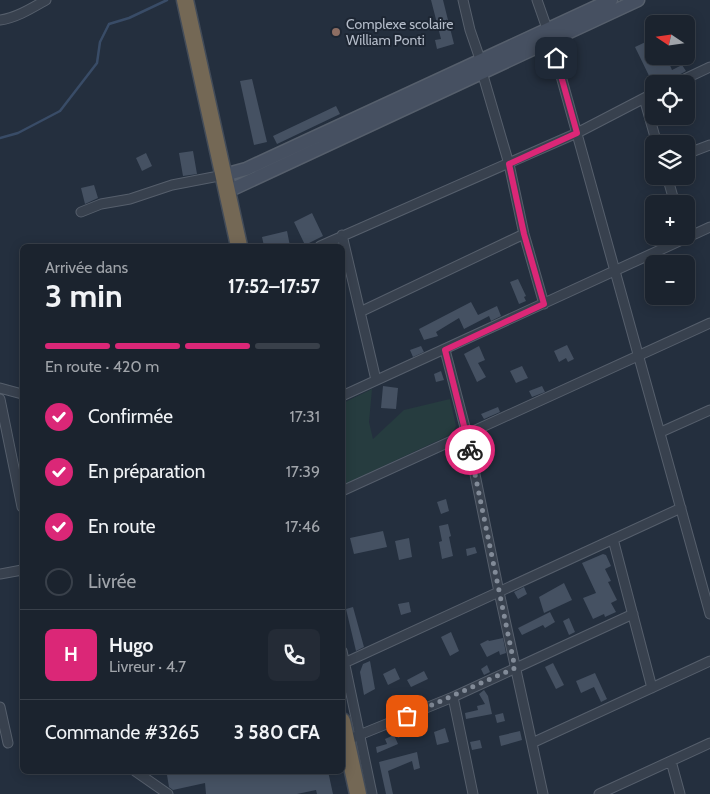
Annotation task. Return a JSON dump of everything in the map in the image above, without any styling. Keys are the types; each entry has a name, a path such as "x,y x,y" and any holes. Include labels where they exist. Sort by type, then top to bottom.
{"highway":[{"path":"185,1 239,244"},
{"path":"345,726 354,737 358,794"}],"street":[{"path":"24,0 27,10"},
{"path":"0,20 7,19 46,0"},
{"path":"463,0 470,30 480,59"},
{"path":"537,0 549,34 640,356 710,614"},
{"path":"226,192 482,72 611,0"},
{"path":"81,212 102,204 130,199 246,169 480,59 638,0"},
{"path":"692,75 710,66"},
{"path":"482,72 509,164 524,234 544,304"},
{"path":"324,244 577,133 644,98 654,135"},
{"path":"695,150 710,144"},
{"path":"695,233 710,227"},
{"path":"360,312 524,234"},
{"path":"342,236 344,244"},
{"path":"345,395 669,245"},
{"path":"345,249 376,380"},
{"path":"345,490 710,324"},
{"path":"445,350 467,435 543,794"},
{"path":"0,388 20,393"},
{"path":"0,399 20,485"},
{"path":"660,432 710,410"},
{"path":"345,663 681,508"},
{"path":"613,539 652,688"},
{"path":"0,574 20,570"},
{"path":"354,737 454,696 633,614"},
{"path":"532,743 710,661"},
{"path":"345,670 354,737 372,794"},
{"path":"454,696 473,794"},
{"path":"0,707 8,743"},
{"path":"599,794 710,743"},
{"path":"671,761 680,794"},
{"path":"140,774 168,794"}],"green space":[{"path":"372,389 369,422 373,439 404,410 450,399 456,426 452,434 345,484 345,402"}],"building":[{"path":"431,0 443,0 454,44 437,49 435,40 441,39"},
{"path":"645,42 645,65 670,65 672,70 682,65 686,71 679,75 649,75 635,47"},
{"path":"252,79 267,142 254,145 240,81"},
{"path":"336,106 340,114 277,144 273,136"},
{"path":"193,151 197,174 183,176 179,153"},
{"path":"146,153 152,166 142,171 136,158"},
{"path":"94,185 98,198 85,204 81,188"},
{"path":"312,213 323,236 305,244 294,222"},
{"path":"287,231 290,244 264,244 262,237"},
{"path":"518,279 526,296 524,297 526,301 519,304 510,282"},
{"path":"471,302 478,315 497,306 501,316 491,321 489,316 464,329 459,318 436,332 438,336 424,340 419,329"},
{"path":"567,345 574,359 568,362 566,358 559,362 554,351"},
{"path":"421,346 424,352 413,357 410,350"},
{"path":"479,346 485,360 478,363 486,377 477,382 464,354"},
{"path":"522,366 528,378 516,383 510,371"},
{"path":"441,371 444,380 436,382 434,374"},
{"path":"383,386 398,388 396,409 381,408"},
{"path":"542,386 545,392 532,397 529,391"},
{"path":"498,407 500,412 484,419 481,414"},
{"path":"459,453 464,453 466,463 460,464"},
{"path":"446,499 449,511 441,514 437,502"},
{"path":"448,524 453,556 442,559 439,542 442,541 439,526"},
{"path":"383,531 387,547 354,554 350,538"},
{"path":"409,538 412,557 399,560 395,541"},
{"path":"475,547 477,553 467,556 466,549"},
{"path":"603,554 606,555 611,566 605,569 611,581 608,582 617,600 611,603 616,612 605,617 604,614 593,619 583,598 596,593 582,563"},
{"path":"564,583 572,600 544,613 539,597"},
{"path":"524,587 527,594 518,599 514,592"},
{"path":"409,602 411,612 401,615 398,604"},
{"path":"353,607 364,647 356,651 346,609"},
{"path":"550,612 555,622 545,628 543,625 522,635 518,628"},
{"path":"569,618 575,632 569,635 563,621"},
{"path":"451,632 459,651 450,656 441,637"},
{"path":"503,638 506,653 500,655 499,651 487,657 480,644 488,640"},
{"path":"370,661 375,689 364,695 360,672 363,664"},
{"path":"553,663 564,685 556,689 545,667"},
{"path":"487,665 490,672 484,675 481,669"},
{"path":"395,668 400,679 388,685 383,674"},
{"path":"424,671 428,679 411,687 407,680"},
{"path":"595,673 607,699 601,702 594,687 581,693 576,681"},
{"path":"484,690 488,696 492,714 466,719 465,713 478,710 477,706 485,704 479,694"},
{"path":"503,713 505,721 497,723 495,715"},
{"path":"402,728 406,734 398,738 395,731"},
{"path":"445,728 449,742 437,745 434,732"},
{"path":"520,731 522,740 501,746 499,736"},
{"path":"394,735 398,744 377,753 376,747 387,744 385,739"},
{"path":"480,740 482,748 472,750 470,742"},
{"path":"417,752 420,768 414,770 412,761 388,771 393,794 386,794 379,762"},
{"path":"329,774 333,794 317,794 316,790 297,794 206,794 205,783 173,790 169,787 167,775"}],"waterway":[{"path":"0,138 18,133 60,111 97,63 100,42 109,24 129,18 167,0"}],"way so far":[{"path":"407,716 515,668 470,450"}],"place":[{"name":"Complexe scolaire William Ponti","path":"336,32"}],"route":[{"path":"470,450 445,350 544,304 524,234 509,164 577,133 556,58"}]}
